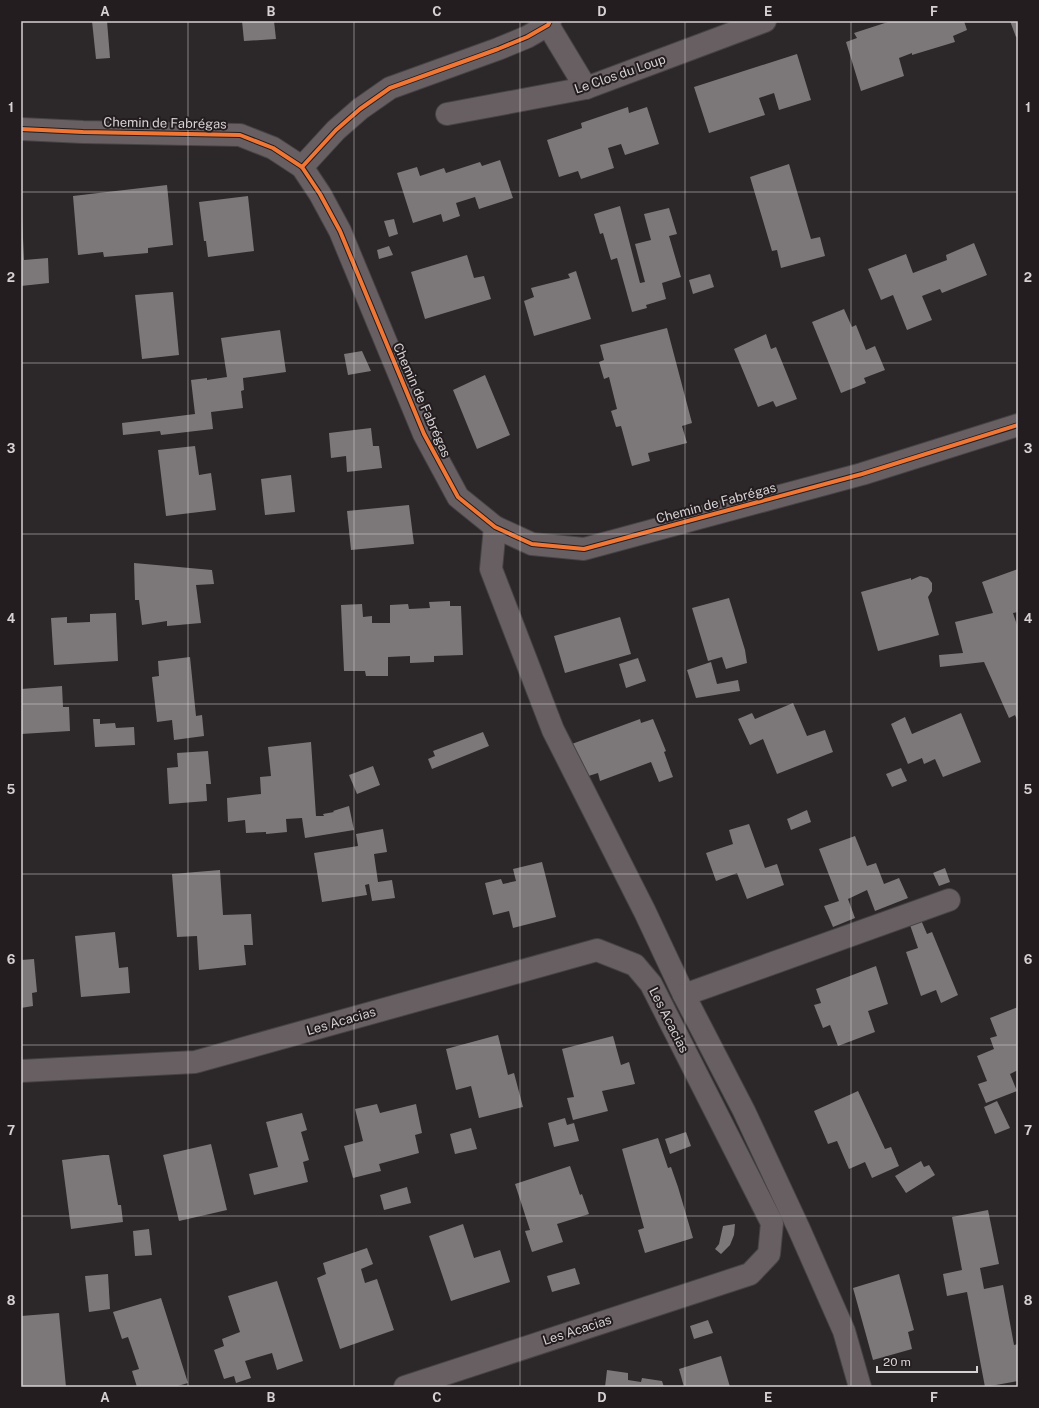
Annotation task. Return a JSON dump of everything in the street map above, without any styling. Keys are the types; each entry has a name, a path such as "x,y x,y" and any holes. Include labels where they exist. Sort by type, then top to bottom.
{"street":[{"name":"Le Clos du Loup","path":"447,114 586,88 765,21"},
{"path":"302,166 336,130 360,109 390,88 498,49 527,37 549,23 586,88"},
{"name":"Chemin de Fabrégas","path":"21,129 240,135 273,148 302,166 320,194 340,232 424,434 458,497 495,527 532,544 584,549 862,474 1018,425"},
{"path":"495,527 491,569 553,730 646,912 684,995 744,1111 844,1332 860,1387"},
{"path":"684,995 949,900"},
{"name":"Les Acacias","path":"21,1071 195,1062 597,950 635,965 652,984 772,1222 769,1254 750,1274 405,1387"}],"building":[{"path":"92,21 107,21 110,58 96,59"},
{"path":"242,21 274,21 276,39 244,41"},
{"path":"891,21 964,21 967,30 953,36 955,42 912,55 912,53 899,58 904,76 861,91 846,42 857,38 854,33"},
{"path":"1010,21 1018,21 1018,37 1016,37"},
{"path":"797,54 811,100 779,110 774,93 759,98 765,115 709,133 694,87"},
{"path":"628,107 629,113 647,107 659,144 625,155 621,144 608,148 614,168 581,179 578,171 559,177 547,140 582,128 581,123"},
{"path":"500,160 513,198 479,209 475,197 456,203 460,216 443,222 441,214 413,223 397,173 417,167 420,176 444,168 446,173 480,162 482,166"},
{"path":"789,164 811,239 820,237 825,256 781,268 777,250 772,251 750,177"},
{"path":"167,185 173,245 148,248 148,253 104,257 103,252 78,255 73,196"},
{"path":"248,196 254,251 208,257 206,241 204,241 199,202"},
{"path":"620,206 640,283 645,282 635,244 651,240 644,214 669,208 677,234 669,236 681,277 662,283 666,299 646,305 647,308 632,312 617,258 611,260 603,233 600,234 594,214"},
{"path":"21,217 24,260 48,258 49,283 21,286"},
{"path":"394,219 398,234 389,237 384,221"},
{"path":"974,243 987,275 942,293 940,289 922,296 932,320 907,330 893,295 881,300 868,269 906,254 913,273 947,260 946,255"},
{"path":"389,246 393,255 379,259 377,250"},
{"path":"467,255 474,278 484,276 491,299 425,319 411,272"},
{"path":"576,271 591,319 534,336 524,301 534,297 531,288 570,278 568,274"},
{"path":"710,274 714,287 693,294 689,280"},
{"path":"173,292 179,355 142,359 135,295"},
{"path":"844,309 852,327 856,325 866,350 875,346 885,370 864,378 866,383 841,393 812,322"},
{"path":"667,328 692,423 682,426 687,443 648,453 650,461 632,466 621,426 616,427 611,411 617,409 609,377 604,379 599,362 604,360 600,345"},
{"path":"280,330 286,372 243,378 244,390 241,391 243,408 211,412 213,429 161,435 160,431 123,435 122,423 195,414 191,380 207,378 207,380 227,377 221,338"},
{"path":"766,334 771,349 776,347 797,399 776,407 773,401 758,407 734,349"},
{"path":"362,351 371,371 348,375 344,354"},
{"path":"485,375 510,435 477,449 453,390"},
{"path":"371,428 373,446 379,446 382,468 347,472 346,456 331,458 329,433"},
{"path":"195,446 199,475 211,473 216,510 166,516 158,450"},
{"path":"291,475 295,512 265,515 261,479"},
{"path":"409,505 414,544 351,550 347,511"},
{"path":"134,563 212,570 214,584 196,585 201,623 167,626 167,621 142,625 139,600 135,600"},
{"path":"1018,569 1018,612 1013,613 1018,628 1018,722 1015,715 1009,718 984,662 940,667 939,655 963,653 955,622 993,613 982,582"},
{"path":"920,576 928,578 932,583 932,591 928,597 939,635 878,651 861,592 911,578 911,580"},
{"path":"729,598 745,650 747,663 726,669 722,657 708,661 692,608"},
{"path":"450,601 450,606 461,606 463,655 434,656 434,662 410,663 410,656 388,657 388,676 366,676 365,671 344,671 341,605 362,604 363,617 372,616 372,623 390,623 390,605 408,604 409,609 430,608 429,602"},
{"path":"116,613 118,661 54,665 51,618 67,617 67,623 90,622 90,614"},
{"path":"620,617 631,654 565,673 554,636"},
{"path":"190,657 196,716 202,715 204,736 174,740 172,720 157,722 152,677 159,676 158,661"},
{"path":"638,658 646,681 626,688 619,664"},
{"path":"711,662 717,684 738,680 740,691 696,698 687,670"},
{"path":"62,686 63,707 69,707 70,731 21,734 21,689"},
{"path":"793,703 807,736 825,730 833,752 777,774 763,739 750,745 738,719 752,713 755,719"},
{"path":"961,713 981,762 943,777 935,759 924,764 922,758 908,764 891,724 905,717 912,734"},
{"path":"93,719 100,719 100,724 115,723 116,728 134,727 135,745 95,747"},
{"path":"640,719 641,723 653,719 666,751 664,752 673,777 659,782 651,762 600,781 598,773 582,778 569,745"},
{"path":"483,732 489,746 432,769 428,759 435,756 433,751"},
{"path":"311,742 316,816 324,816 323,814 334,812 333,811 349,806 354,830 305,838 302,818 286,819 287,832 266,834 266,832 246,833 245,820 228,822 227,798 261,794 260,777 271,776 268,747"},
{"path":"208,751 211,784 206,784 207,801 169,804 167,768 178,767 177,753"},
{"path":"373,766 380,785 357,794 349,775"},
{"path":"901,768 907,781 892,787 886,774"},
{"path":"807,810 811,822 791,830 787,819"},
{"path":"749,824 765,868 777,864 784,885 747,899 737,873 716,881 706,853 733,844 729,830"},
{"path":"383,829 387,852 374,854 378,882 392,880 395,898 372,901 369,884 365,885 367,895 322,902 314,853 358,846 356,834"},
{"path":"855,836 867,866 876,863 884,884 899,878 908,898 875,911 867,890 848,899 855,918 833,927 824,906 839,901 819,849"},
{"path":"542,862 556,917 513,928 509,911 493,915 485,883 501,879 503,884 516,881 513,869"},
{"path":"945,868 950,882 939,886 933,873"},
{"path":"220,870 223,915 251,914 253,945 244,945 246,965 199,970 197,936 177,937 172,874"},
{"path":"921,920 927,934 932,932 958,995 941,1003 936,990 921,996 906,952 918,948 910,925"},
{"path":"115,932 119,968 128,967 130,993 81,997 75,936"},
{"path":"34,959 37,992 32,993 33,1006 21,1008 21,960"},
{"path":"876,966 888,1004 868,1011 875,1032 838,1046 830,1025 823,1028 814,1005 821,1003 816,989"},
{"path":"1018,1007 1018,1070 1010,1074 1017,1091 986,1103 978,1084 987,1081 977,1056 994,1049 990,1038 997,1036 990,1018"},
{"path":"498,1035 508,1075 514,1073 523,1107 479,1118 471,1086 456,1090 446,1049"},
{"path":"613,1036 621,1065 629,1062 635,1084 602,1091 608,1111 573,1120 567,1098 574,1097 562,1049"},
{"path":"858,1091 885,1149 891,1147 899,1166 872,1178 865,1162 849,1169 837,1141 828,1144 814,1111"},
{"path":"997,1101 1010,1128 995,1134 984,1107"},
{"path":"377,1104 380,1113 416,1104 422,1133 415,1135 419,1153 379,1164 381,1171 353,1178 344,1146 363,1141 355,1109"},
{"path":"302,1113 307,1130 301,1132 309,1160 303,1162 308,1182 254,1195 249,1174 278,1167 266,1122"},
{"path":"565,1118 567,1125 574,1123 579,1141 554,1147 548,1123"},
{"path":"471,1128 477,1149 455,1154 450,1134"},
{"path":"686,1132 691,1146 670,1154 665,1139"},
{"path":"658,1138 668,1168 671,1167 678,1187 693,1238 645,1253 638,1230 644,1228 622,1149"},
{"path":"211,1144 227,1210 179,1221 163,1155"},
{"path":"109,1155 118,1205 121,1205 123,1222 71,1229 62,1160"},
{"path":"921,1161 924,1167 929,1165 935,1175 906,1193 895,1176"},
{"path":"570,1166 580,1195 582,1194 589,1214 557,1224 563,1242 532,1252 525,1231 530,1230 515,1184"},
{"path":"407,1187 411,1203 384,1210 380,1195"},
{"path":"988,1210 999,1264 980,1268 984,1289 1003,1285 1014,1345 1018,1344 1018,1381 985,1387 967,1292 947,1296 943,1274 962,1270 952,1217"},
{"path":"463,1224 474,1258 500,1250 510,1282 451,1301 429,1236"},
{"path":"735,1224 734,1235 730,1245 721,1254 715,1249 719,1244 723,1226"},
{"path":"149,1229 152,1255 135,1256 133,1231"},
{"path":"367,1248 373,1264 361,1269 365,1283 377,1279 394,1330 340,1349 317,1278 326,1274 323,1263"},
{"path":"575,1268 580,1284 552,1292 547,1276"},
{"path":"108,1274 110,1309 89,1312 85,1276"},
{"path":"899,1274 914,1330 908,1332 912,1349 873,1360 853,1288"},
{"path":"277,1281 303,1361 277,1370 272,1353 245,1361 251,1378 236,1383 234,1376 224,1379 214,1350 224,1346 222,1339 240,1332 228,1296"},
{"path":"161,1298 188,1383 174,1387 137,1387 132,1371 139,1369 128,1337 122,1339 113,1312"},
{"path":"59,1313 66,1387 21,1387 21,1316"},
{"path":"708,1320 713,1333 694,1339 690,1326"},
{"path":"721,1356 730,1387 684,1387 679,1369"},
{"path":"607,1370 628,1373 628,1380 641,1382 642,1378 662,1381 664,1387 605,1387"}],"cycle path":[{"path":"302,167 336,130 360,109 390,88 527,37 548,25 550,21"},
{"path":"21,129 83,132 240,135 273,148 302,167 320,194 340,231 424,434 458,497 495,527 532,544 584,549 862,474 1018,425"}]}
